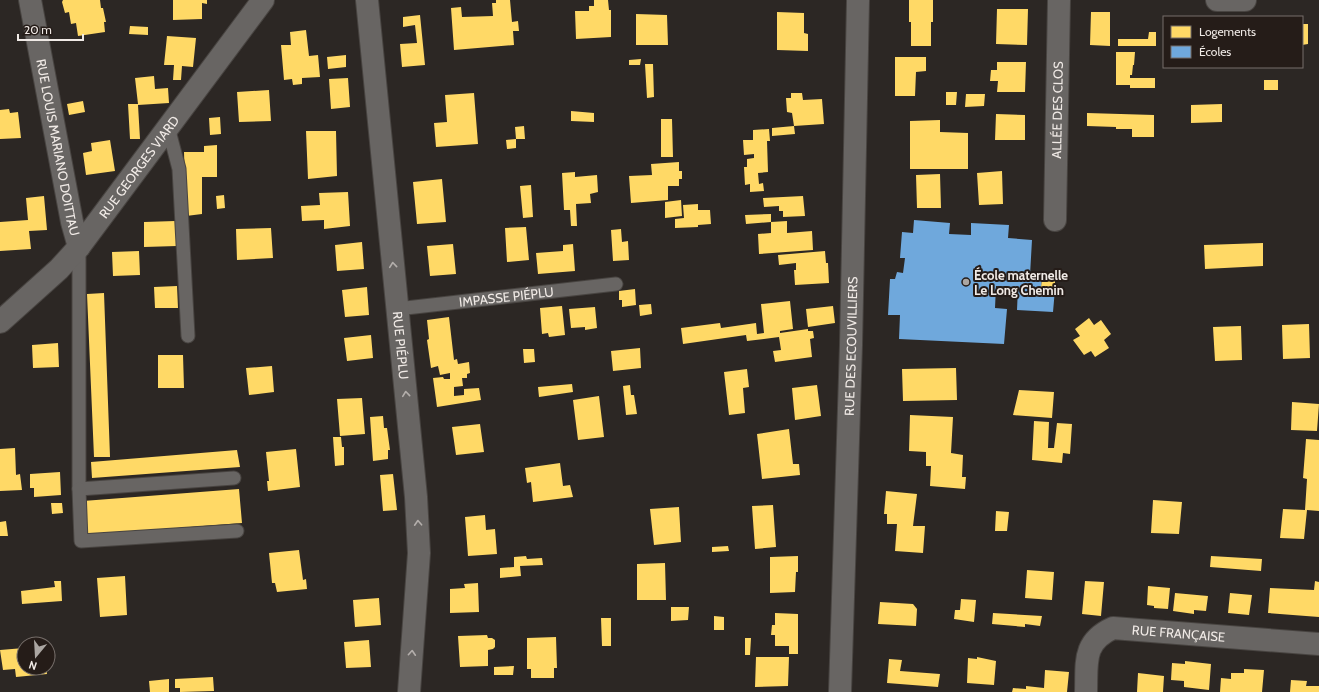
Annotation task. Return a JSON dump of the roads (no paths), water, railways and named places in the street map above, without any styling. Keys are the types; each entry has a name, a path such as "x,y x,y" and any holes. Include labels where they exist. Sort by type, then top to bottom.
{"street":[{"name":"RUE LOUIS MARIANO DOITTAU","path":"30,0 78,247"},
{"name":"RUE GEORGES VIARD","path":"0,322 59,269 78,247 263,0"},
{"name":"RUE PIÉPLU","path":"367,0 416,497 419,554 408,692"},
{"name":"RUE DES ECOUVILLIERS","path":"840,692 850,361 858,0"},
{"name":"ALLÉE DES CLOS","path":"1055,220 1058,0"},
{"path":"1217,0 1245,0"},
{"name":"RUE FRANÇAISE","path":"1086,692 1087,657 1089,648 1102,633 1113,628 1319,644"}],"lane":[{"path":"168,127 180,169 188,336"},
{"path":"78,247 79,489 81,541 237,531"},
{"name":"IMPASSE PIÉPLU","path":"398,309 616,284"},
{"path":"79,489 234,478"}],"place":[{"name":"École maternelle Le Long Chemin","path":"966,282"}]}
